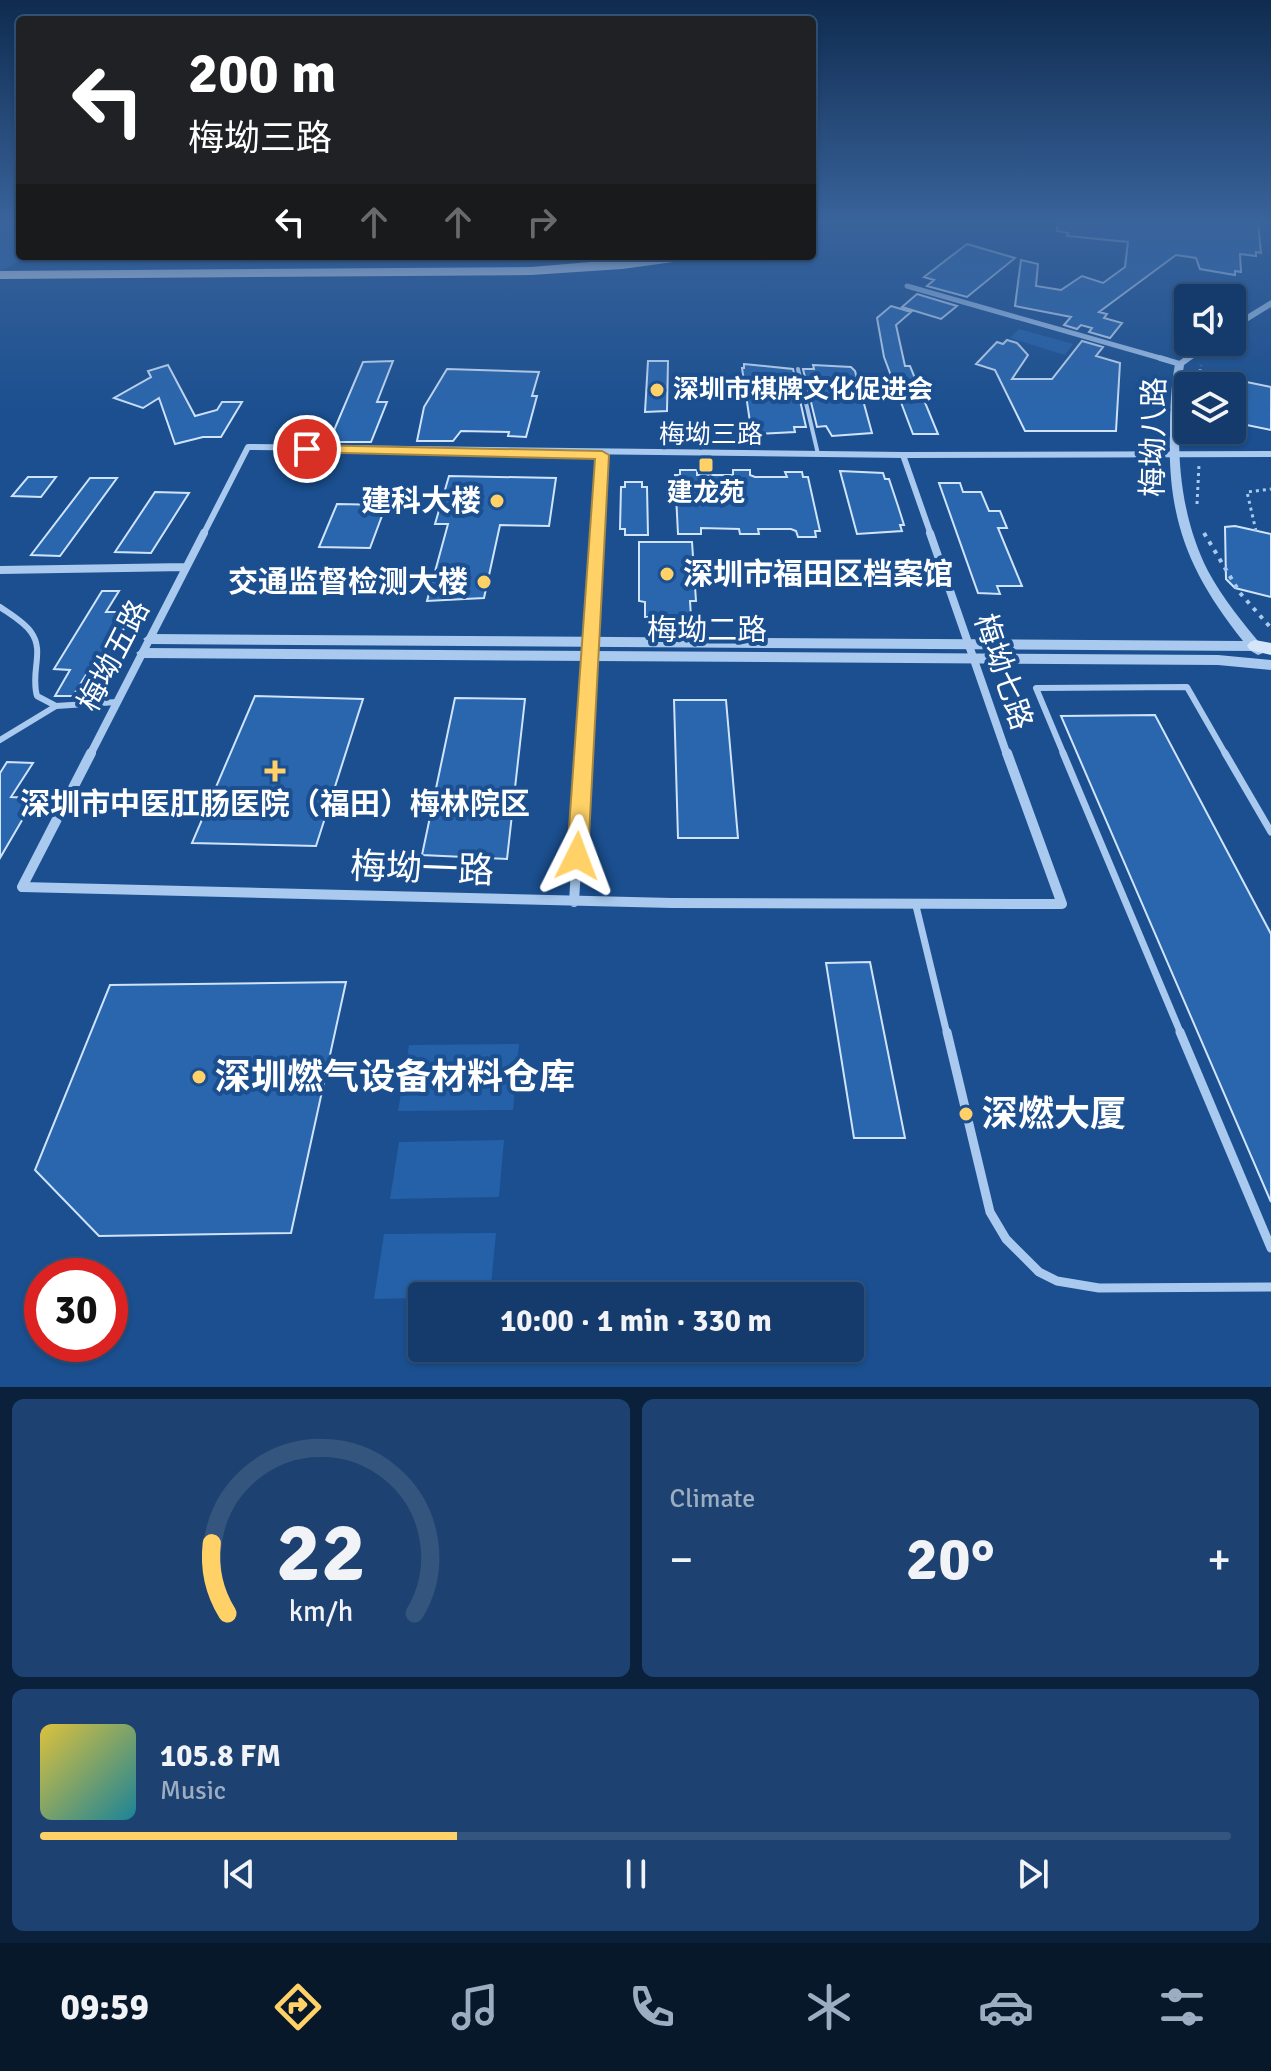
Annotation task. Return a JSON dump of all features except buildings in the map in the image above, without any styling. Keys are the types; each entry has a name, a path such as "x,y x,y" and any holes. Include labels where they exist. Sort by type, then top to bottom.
{"street":[{"path":"910,287 1180,364"},
{"path":"1246,319 1271,303"},
{"name":"梅坳八路","path":"1191,356 1180,364 1173,456 1173,483 1186,537 1231,618 1263,648 1271,665"},
{"name":"梅坳三路","path":"248,447 602,455 1271,454"},
{"name":"梅坳五路","path":"22,887 248,447"},
{"name":"梅坳七路","path":"903,454 1062,904"},
{"path":"574,902 602,455"},
{"path":"0,570 186,567"},
{"name":"梅坳二路","path":"146,646 971,651 1263,648"},
{"name":"梅坳二路","path":"971,651 1218,660 1271,665"},
{"name":"梅坳一路","path":"22,887 574,902 916,906 1062,904"}],"lane":[{"path":"798,369 818,454"},
{"path":"0,607 31,631 39,648 32,680 37,696 56,706"},
{"path":"1271,832 1187,687 1036,688 1271,1248"},
{"path":"0,740 56,706 117,702"},
{"path":"916,906 990,1212 1013,1250 1048,1278 1085,1290 1271,1287"}],"path":[{"path":"1197,505 1199,462"},
{"path":"1256,531 1247,492 1271,489"},
{"path":"1204,532 1240,593 1271,628"}],"shaded area":[{"path":"1019,329 1073,344 1065,355 1010,338"},
{"path":"519,1044 513,1110 398,1111 409,1045"},
{"path":"504,1140 499,1197 390,1199 399,1142"},
{"path":"496,1233 491,1282 408,1282 408,1298 374,1299 384,1234"}],"place":[{"name":"深圳市棋牌文化促进会","path":"657,390"},
{"name":"建龙苑","path":"706,465"},
{"name":"建科大楼","path":"497,501"},
{"name":"深圳市福田区档案馆","path":"667,574"},
{"name":"交通监督检测大楼","path":"484,582"},
{"name":"深圳市中医肛肠医院（福田）梅林院区","path":"275,771"},
{"name":"深圳燃气设备材料仓库","path":"199,1077"},
{"name":"深燃大厦","path":"966,1114"}],"route":[{"path":"307,449 602,455 587,655 577,856"}]}
